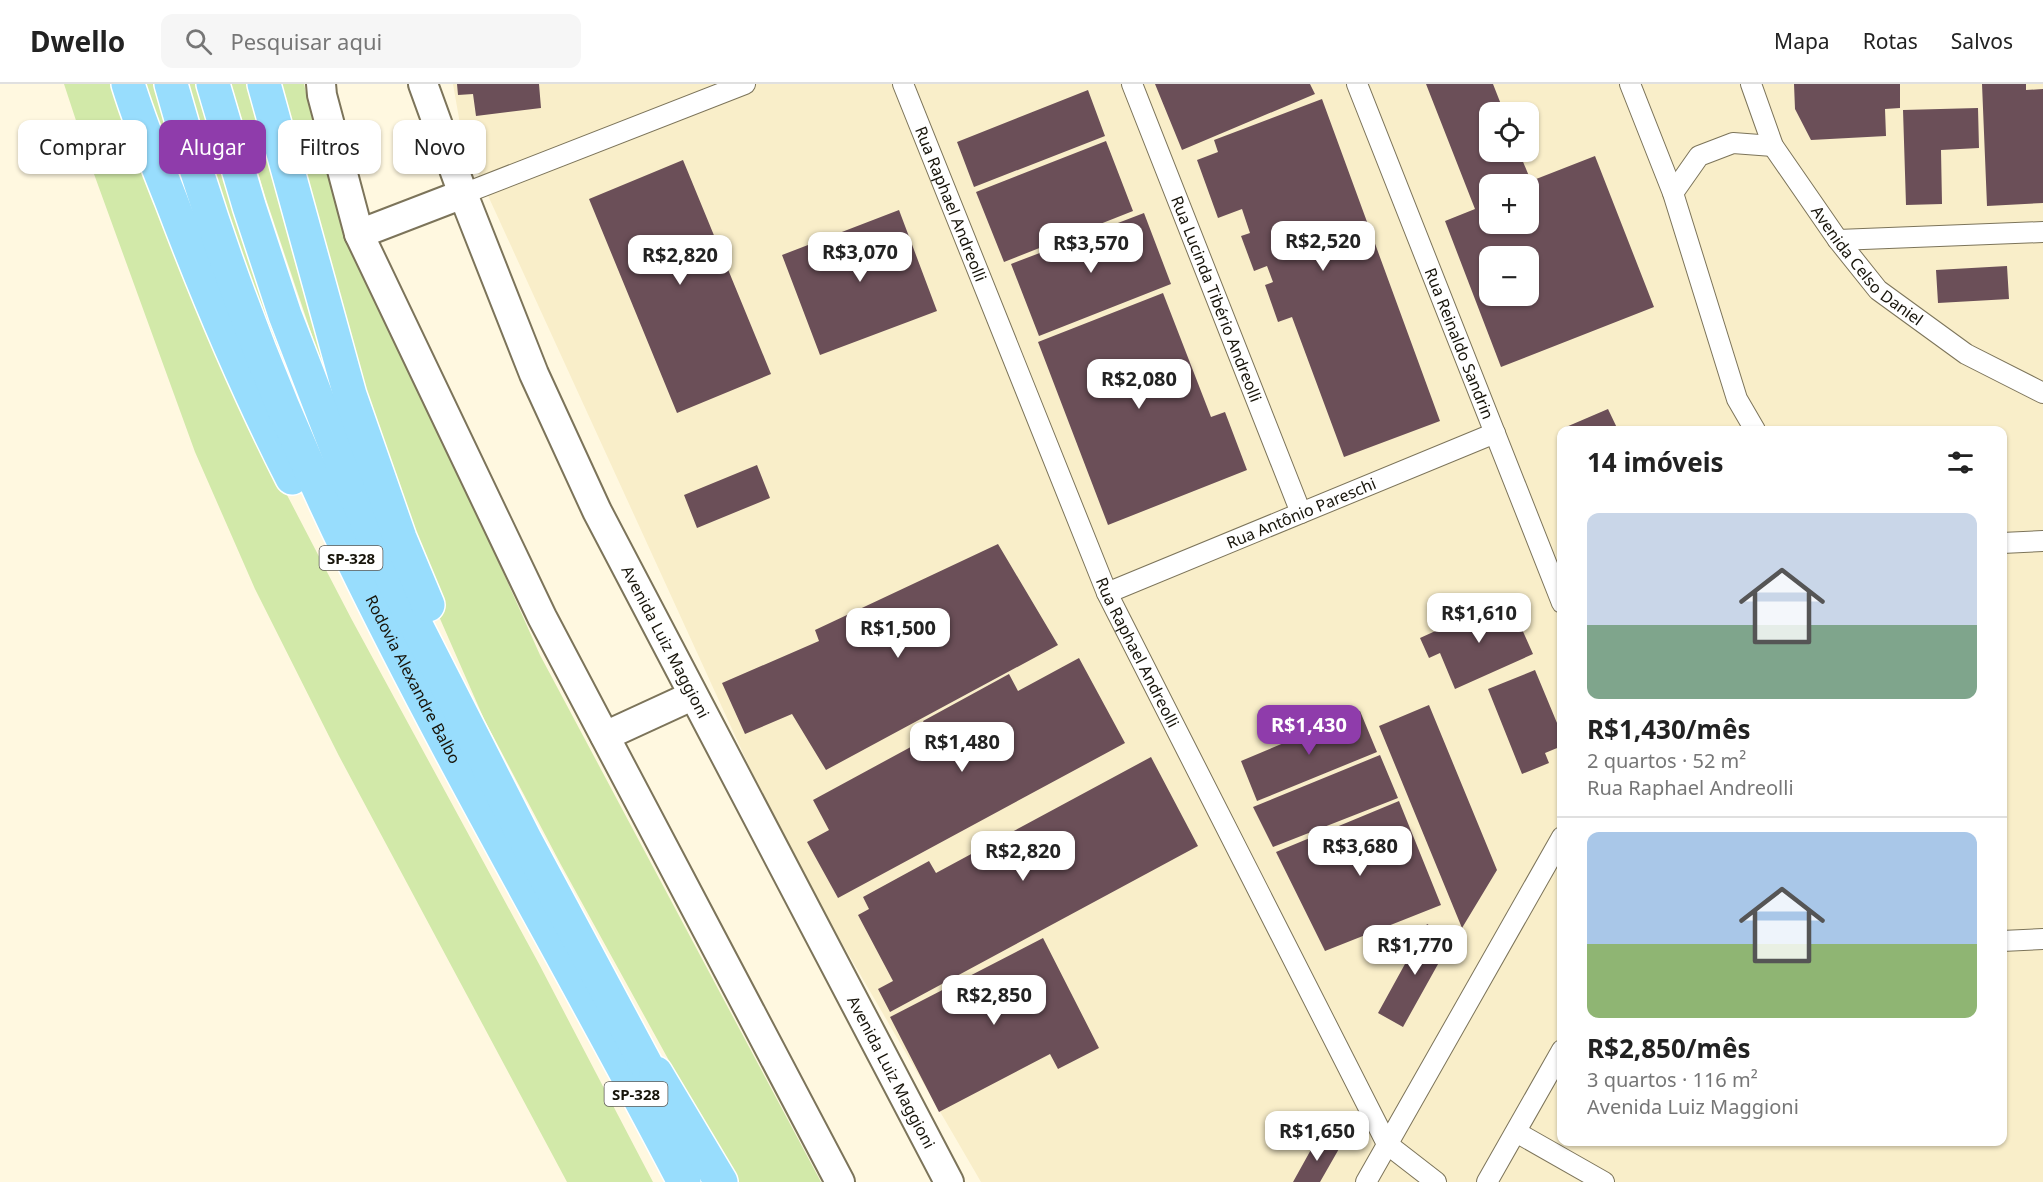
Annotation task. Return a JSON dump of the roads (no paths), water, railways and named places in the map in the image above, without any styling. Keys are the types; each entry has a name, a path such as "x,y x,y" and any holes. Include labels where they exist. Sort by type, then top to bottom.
{"highway":[{"path":"128,84 228,346 263,422 336,557 463,773"},
{"name":"Rodovia Alexandre Balbo","path":"171,84 183,129 244,308 302,452 351,557 463,773 684,1182"},
{"name":"Rodovia Alexandre Balbo","path":"213,84 249,206 285,315 349,481 396,587 525,839 708,1182"},
{"path":"264,84 350,395 388,505 404,549 525,839"},
{"path":"617,1009 721,1182"}],"street":[{"path":"321,84 359,234 542,617 840,1182"},
{"name":"Avenida Luiz Maggioni","path":"423,84 463,194 534,374 597,511 692,696 949,1182"},
{"path":"359,234 745,84"},
{"name":"Rua Raphael Andreolli","path":"903,84 1107,593 1387,1144 1436,1182"},
{"name":"Rua Lucinda Tibério Andreolli","path":"1132,84 1301,513"},
{"name":"Rua Reinaldo Sandrin","path":"1357,84 1557,590"},
{"path":"1630,84 1673,193 1737,399 1753,426"},
{"name":"Avenida Celso Daniel","path":"1751,84 1773,146 1838,240 1878,290 1966,354 2043,393"},
{"path":"1673,193 1699,156 1733,143 1773,146"},
{"path":"1838,240 2043,232"},
{"name":"Rua Antônio Pareschi","path":"1107,593 1494,433"},
{"path":"2007,543 2043,541"},
{"path":"605,736 692,696"},
{"path":"1366,1182 1557,846"},
{"path":"2007,940 2043,939"},
{"path":"1487,1182 1557,1059"},
{"path":"1516,1132 1604,1182"}]}
